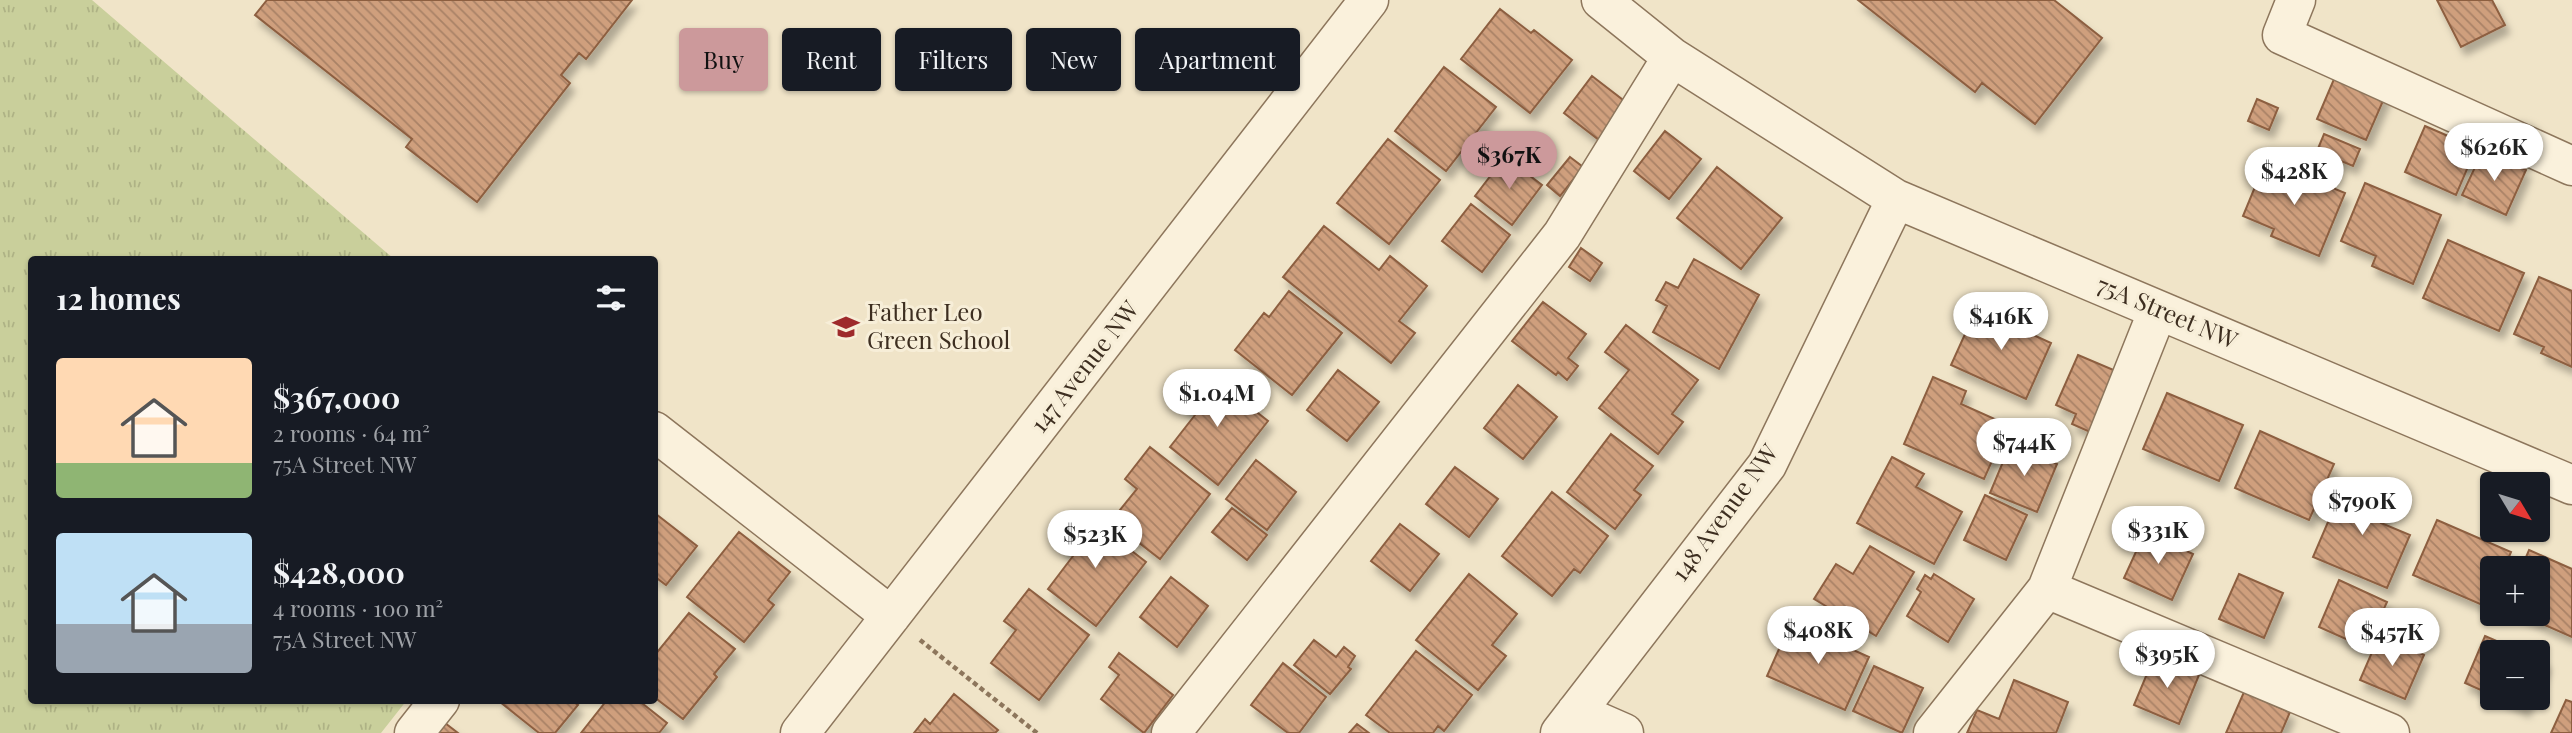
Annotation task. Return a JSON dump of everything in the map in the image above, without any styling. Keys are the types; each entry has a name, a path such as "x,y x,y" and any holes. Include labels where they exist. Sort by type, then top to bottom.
{"street":[{"name":"147 Avenue NW","path":"800,733 1369,0"},
{"name":"75A Street NW","path":"1601,0 1672,57 1896,199 2572,485"},
{"path":"2296,0 2282,35 2572,166"},
{"path":"1171,733 1562,234 1672,57"},
{"name":"148 Avenue NW","path":"1568,723 1767,465 1896,199"},
{"path":"1933,733 2047,589 2158,310"},
{"path":"658,434 891,616"},
{"path":"2047,589 2390,733"},
{"path":"414,733 437,704"},
{"path":"1568,723 1624,733"}],"path":[{"path":"891,616 1037,733"}],"green space":[{"path":"0,0 92,0 391,256 28,256 28,704 404,704 381,733 0,733"}],"building":[{"path":"267,0 632,0 586,59 579,53 561,75 570,83 477,202 406,147 412,139 255,15"},
{"path":"1858,0 2054,0 2102,38 2035,124 1982,83 1975,92"},
{"path":"2437,0 2492,0 2505,25 2461,47"},
{"path":"1500,9 1531,33 1534,30 1572,60 1530,113 1461,59"},
{"path":"1444,67 1496,107 1446,171 1395,131"},
{"path":"2337,72 2386,94 2366,140 2317,119"},
{"path":"1592,76 1627,103 1599,140 1564,113"},
{"path":"2257,99 2278,108 2269,130 2248,121"},
{"path":"2425,126 2476,148 2456,195 2405,172"},
{"path":"1665,131 1701,159 1669,199 1634,171"},
{"path":"2324,134 2360,149 2353,166 2317,151"},
{"path":"1388,139 1440,180 1389,244 1337,203"},
{"path":"2483,150 2526,170 2506,215 2462,195"},
{"path":"1505,157 1542,185 1512,225 1475,196"},
{"path":"1570,157 1583,167 1560,196 1547,185"},
{"path":"2266,160 2345,193 2319,256 2271,236 2274,229 2243,216"},
{"path":"1717,167 1782,218 1741,269 1677,218"},
{"path":"2365,183 2441,215 2413,284 2372,266 2376,256 2341,241"},
{"path":"1471,204 1510,235 1482,272 1442,241"},
{"path":"1324,226 1379,270 1390,256 1427,286 1399,321 1415,333 1391,363 1283,277"},
{"path":"2448,240 2524,273 2499,331 2423,298"},
{"path":"1581,248 1602,263 1590,281 1569,267"},
{"path":"1694,259 1759,295 1719,369 1653,332 1667,306 1656,300 1666,282 1678,288"},
{"path":"2539,277 2572,291 2572,367 2541,353 2544,347 2514,334"},
{"path":"1289,291 1342,333 1292,395 1235,350 1264,313 1269,317"},
{"path":"1543,302 1586,334 1568,358 1578,366 1567,380 1558,372 1556,375 1512,341"},
{"path":"1982,303 2021,320 2018,328 2051,343 2026,399 1951,365 1975,312 1978,313"},
{"path":"1626,325 1698,380 1672,414 1683,422 1658,454 1599,408 1629,370 1605,352"},
{"path":"2078,355 2123,374 2097,435 2072,424 2076,414 2056,405"},
{"path":"1338,370 1379,402 1347,441 1307,410"},
{"path":"1207,373 1268,421 1218,485 1170,447 1195,415 1182,405"},
{"path":"1933,377 1966,391 1961,404 2008,425 1984,479 1904,444"},
{"path":"1518,385 1557,417 1523,459 1484,428"},
{"path":"2167,393 2243,425 2219,481 2143,449"},
{"path":"2260,431 2334,464 2309,520 2235,488"},
{"path":"1611,434 1653,466 1634,490 1641,495 1615,529 1567,492"},
{"path":"2010,445 2057,464 2037,512 1990,493"},
{"path":"1150,447 1210,494 1160,559 1111,521 1137,489 1125,479"},
{"path":"1892,457 1924,474 1916,487 1962,512 1934,564 1857,523"},
{"path":"1256,460 1296,492 1267,530 1226,499"},
{"path":"1455,467 1498,499 1469,537 1426,504"},
{"path":"2346,480 2391,500 2381,523 2410,535 2387,588 2313,557"},
{"path":"1552,492 1608,536 1580,573 1574,569 1552,596 1502,556"},
{"path":"1985,495 2027,515 2006,560 1964,540"},
{"path":"1232,508 1267,535 1247,560 1212,532"},
{"path":"1084,514 1146,562 1096,626 1048,589 1073,556 1060,546"},
{"path":"658,516 697,546 666,585 658,579"},
{"path":"2437,520 2480,539 2480,542 2488,542 2511,552 2509,556 2480,556 2480,604 2413,575"},
{"path":"1400,524 1439,554 1410,591 1371,561"},
{"path":"739,532 790,572 768,600 774,605 744,642 687,597"},
{"path":"2145,532 2193,554 2172,600 2124,578"},
{"path":"1870,546 1914,572 1876,636 1814,599 1836,564 1853,574"},
{"path":"2529,550 2543,556 2526,556"},
{"path":"2550,559 2572,569 2572,637 2547,626 2550,626"},
{"path":"1469,574 1517,614 1492,645 1506,656 1478,690 1416,640"},
{"path":"1934,574 1974,599 1948,642 1907,616 1921,592 1917,589 1925,575 1931,579"},
{"path":"2239,574 2283,593 2264,638 2219,619"},
{"path":"1171,577 1208,606 1177,647 1140,617"},
{"path":"2339,580 2387,602 2366,648 2319,627"},
{"path":"1029,589 1089,635 1039,700 991,663 1016,630 1004,621"},
{"path":"689,613 735,649 714,674 717,677 683,719 658,700 658,651"},
{"path":"1791,622 1869,657 1845,710 1767,676"},
{"path":"2379,636 2424,655 2405,699 2360,680"},
{"path":"1314,640 1336,657 1344,647 1355,656 1348,667 1351,669 1330,694 1294,665"},
{"path":"2480,648 2480,690 2465,683"},
{"path":"1416,651 1472,695 1444,731 1438,726 1433,733 1390,733 1366,715"},
{"path":"1119,653 1173,695 1144,733 1101,699 1119,675 1109,667"},
{"path":"2154,657 2199,675 2179,724 2134,705"},
{"path":"1283,663 1326,697 1299,733 1288,733 1251,705"},
{"path":"1874,666 1923,688 1902,733 1853,711"},
{"path":"2014,680 2068,702 2056,733 1967,733 1977,710 1999,719"},
{"path":"2244,692 2290,712 2281,733 2226,733"},
{"path":"954,694 998,730 995,733 914,733 925,719 930,724"},
{"path":"2566,700 2572,702 2572,733 2551,733"},
{"path":"503,704 578,705 555,733 539,733"},
{"path":"604,704 643,704 667,723 659,733 581,733"},
{"path":"445,723 458,733 437,733"},
{"path":"1357,724 1369,733 1349,733"}],"place":[{"name":"Father Leo Green School","path":"846,327"}]}
